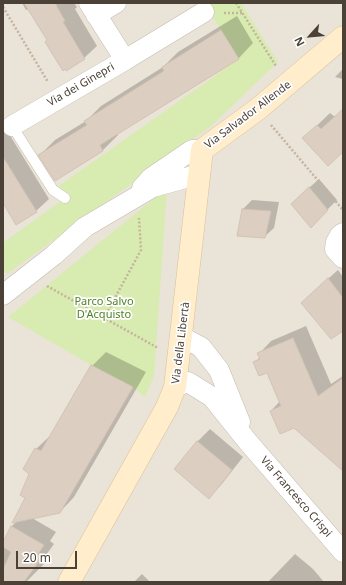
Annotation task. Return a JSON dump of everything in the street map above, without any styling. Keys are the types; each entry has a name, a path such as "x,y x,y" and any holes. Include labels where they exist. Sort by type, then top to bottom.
{"street":[{"name":"Via dei Ginepri","path":"12,126 125,60 92,9 116,3"},
{"path":"125,60 204,12"},
{"name":"Via Salvador Allende","path":"132,200 151,178 192,150 202,150 258,110 343,37"},
{"name":"Via della Libertà","path":"70,582 167,407 175,387 182,337 202,150"},
{"name":"Via Salvador Allende","path":"3,295 85,228 153,186 200,174"},
{"path":"182,337 201,347 219,370 248,442"},
{"name":"Via Francesco Crispi","path":"175,387 188,382 212,397 248,442 343,552"}],"lane":[{"path":"12,126 53,190 65,198"}],"path":[{"path":"236,3 278,68"},
{"path":"3,7 58,99"},
{"path":"258,110 343,210"},
{"path":"104,318 141,250 138,211 132,200"},
{"path":"34,271 46,286 161,349"}],"shaded area":[{"path":"3,3 343,3 343,582 3,582"}],"green space":[{"path":"204,3 241,3 278,62 211,126 7,274 3,268 3,243 65,198 53,190 239,59"},
{"name":"Parco Salvo D'Acquisto","path":"167,188 154,376 145,397 133,387 91,365 8,317"}],"building":[{"path":"24,3 55,3 65,21 63,22 85,59 66,71 65,69 63,71 45,42 47,40"},
{"path":"221,30 239,59 100,145 103,151 55,181 38,155 87,125 84,121 164,71 162,67"},
{"path":"343,109 343,152 328,166 302,138 317,125 321,129"},
{"path":"3,157 37,212 16,225 3,203"},
{"path":"309,187 328,210 311,228 291,204"},
{"path":"242,209 271,211 265,238 237,236"},
{"path":"328,278 343,298 343,331 331,339 301,303"},
{"path":"293,338 318,396 343,378 343,471 294,428 280,434 270,411 281,406 267,373 259,376 253,362 260,359 257,353"},
{"path":"91,365 133,387 60,513 12,523 25,498 20,495 29,474 23,469 35,448 41,451"},
{"path":"197,441 232,470 209,499 174,469"},
{"path":"11,526 44,545 38,554 42,557 24,582 3,582 3,569 11,552 3,547 3,542"}]}
